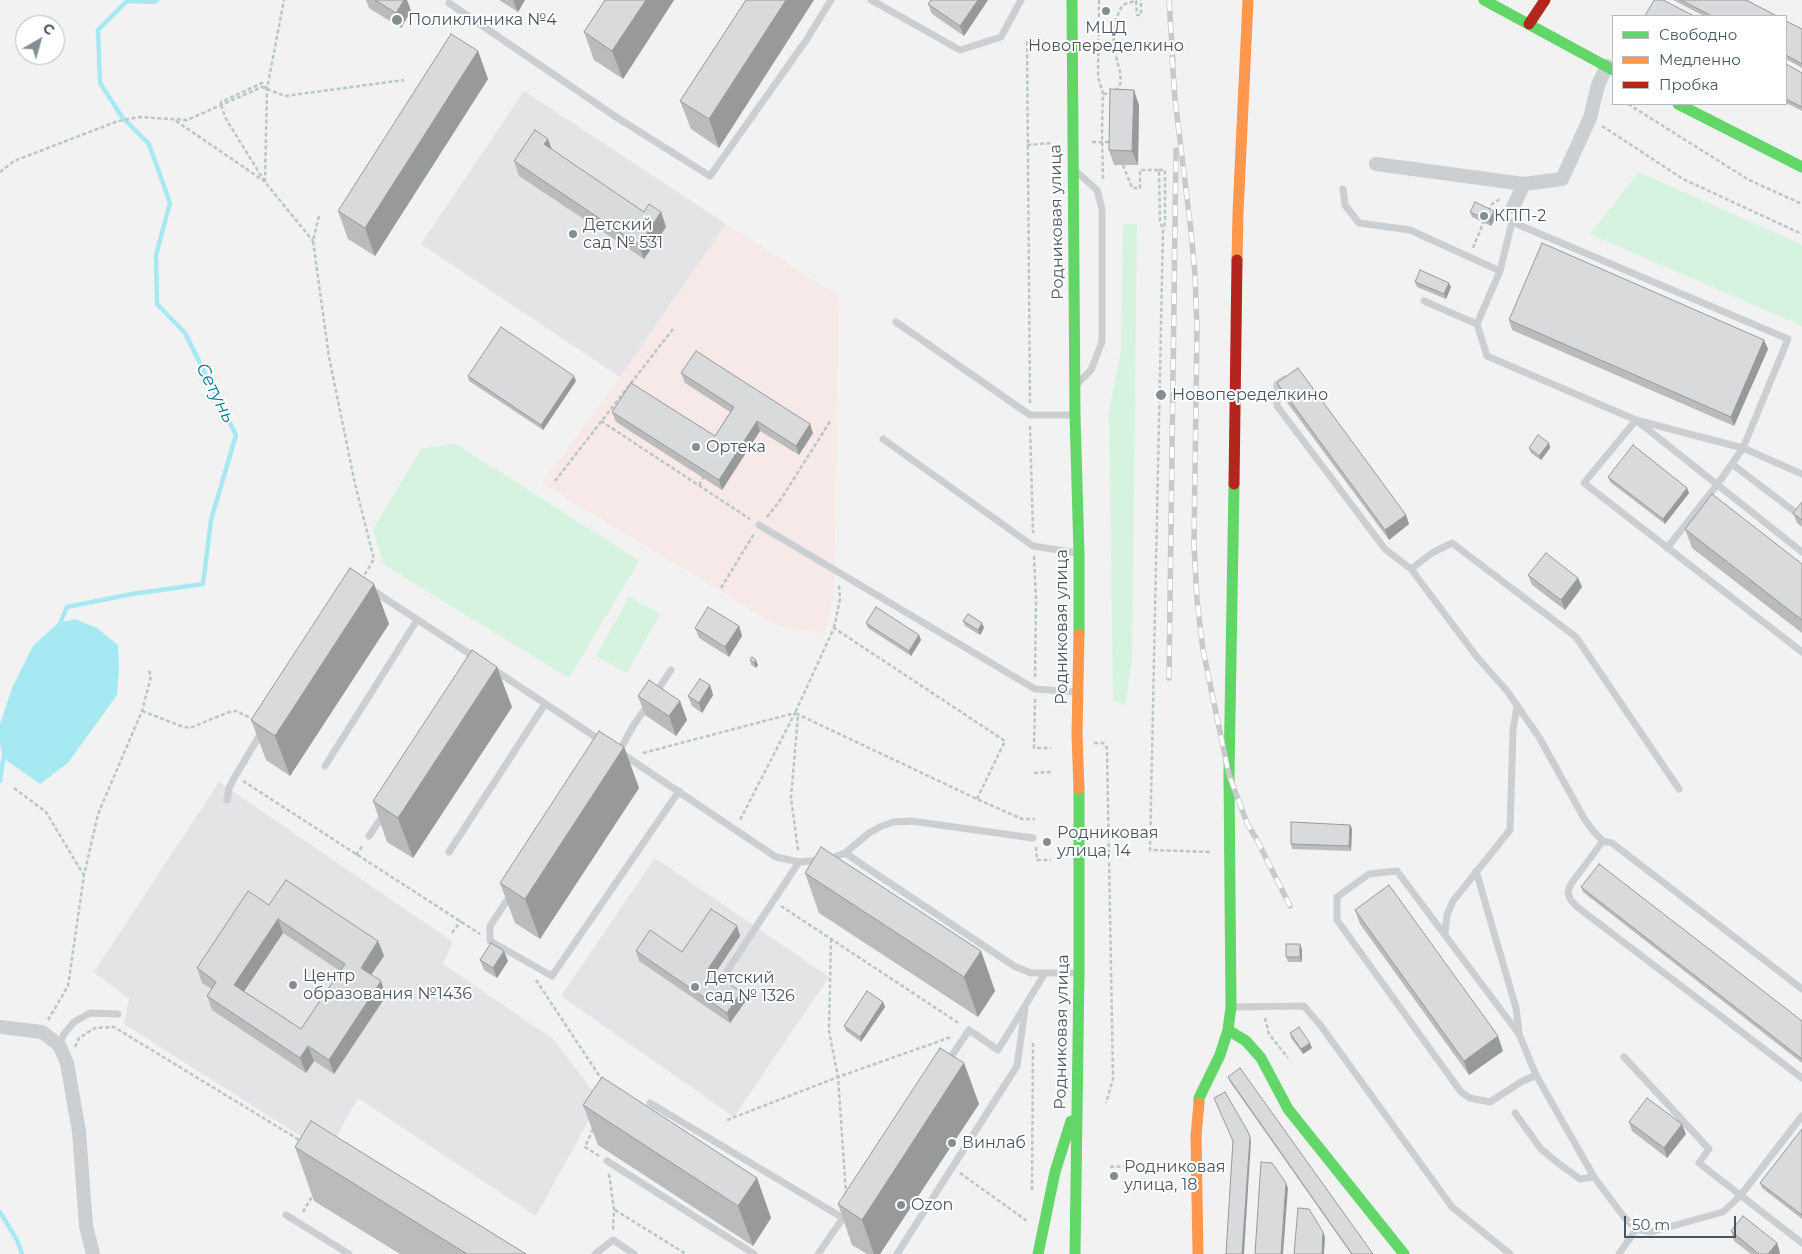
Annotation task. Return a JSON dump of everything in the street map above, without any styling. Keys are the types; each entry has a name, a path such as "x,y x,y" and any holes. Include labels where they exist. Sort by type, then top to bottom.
{"street":[{"name":"Родниковая улица","path":"1072,0 1075,415 1080,553 1077,735 1079,784 1079,973 1075,1254"},
{"path":"1198,1254 1196,1136 1199,1098 1220,1055 1228,1030 1232,1007 1229,775 1238,242 1248,0"},
{"path":"1376,164 1524,184 1562,178 1590,118 1598,86 1610,68 1484,0"},
{"path":"1529,24 1545,0"},
{"path":"1680,105 1802,167"},
{"path":"1513,207 1524,184"},
{"path":"0,1027 42,1032 59,1045 67,1064 79,1132 86,1226 93,1254"},
{"path":"1228,1030 1246,1041 1261,1058 1288,1109 1404,1254"},
{"path":"1038,1254 1055,1172 1077,1100"}],"lane":[{"path":"449,3 616,117 710,176 807,39 831,0"},
{"path":"871,0 960,50 1001,37 1021,0"},
{"path":"1072,168 1097,190 1102,209 1102,342 1091,370 1075,387"},
{"path":"1343,188 1345,205 1359,223 1410,230 1500,271"},
{"path":"1513,207 1512,222 1500,271 1476,324 1487,356 1636,420 1743,448 1802,474"},
{"path":"1512,222 1788,339 1743,448 1717,486 1667,548"},
{"path":"1424,301 1476,324"},
{"path":"896,322 1030,415 1075,415"},
{"path":"1289,376 1277,384 1277,406 1385,549 1411,569 1477,657 1508,691 1539,737 1585,820 1594,832 1603,841 1612,843 1802,989"},
{"path":"1636,420 1802,552"},
{"path":"1636,420 1584,483 1802,652"},
{"path":"883,439 1033,546 1080,553"},
{"path":"1732,464 1795,512"},
{"path":"759,525 1035,689 1079,692"},
{"path":"1411,569 1432,553 1452,543 1576,637 1679,789"},
{"path":"364,586 776,857 800,862 829,859 845,854 869,833 894,822 911,821 1033,838"},
{"path":"325,766 417,620"},
{"path":"614,749 671,670"},
{"path":"449,852 545,704"},
{"path":"1445,934 1453,900 1510,830 1513,730 1517,706"},
{"path":"227,800 229,788 265,726"},
{"path":"518,885 490,926 490,941 552,976 679,792"},
{"path":"369,836 386,811"},
{"path":"1603,841 1571,884 1568,892 1570,899 1576,906 1802,1078"},
{"path":"845,854 1014,966 1031,973 1079,973"},
{"path":"727,971 800,862"},
{"path":"1536,1074 1490,1102 1470,1098 1461,1092 1337,920 1337,897 1368,874 1397,871 1519,1034 1536,1074 1594,1177 1624,1217 1636,1229 1651,1232 1723,1212 1740,1196 1802,1116"},
{"path":"1476,871 1516,1008 1519,1034"},
{"path":"942,1071 969,1030 998,1050 1045,973"},
{"path":"897,1254 1017,1066 1026,1006"},
{"path":"1232,1007 1304,1006 1321,1026 1452,1207 1510,1254"},
{"path":"59,1045 64,1034 74,1022 90,1012 118,1014"},
{"path":"1624,1057 1709,1149 1699,1163 1802,1243"},
{"path":"650,1103 843,1218"},
{"path":"1515,1113 1541,1149 1558,1163 1580,1179 1594,1177"},
{"path":"608,1161 754,1254"},
{"path":"818,1254 854,1201"},
{"path":"286,1215 349,1254"},
{"path":"1619,1254 1636,1229"},
{"path":"595,1254 613,1240 634,1254"}],"path":[{"path":"265,182 267,89 284,0"},
{"path":"1099,0 1098,77 1103,94 1103,186"},
{"path":"1103,94 1112,93 1121,82 1113,45 1116,19 1126,1 1136,1 1137,15 1141,15 1142,0"},
{"path":"1043,40 1027,42 1030,415 1036,600 1034,748 1051,748"},
{"path":"0,172 14,161 118,121 139,116 187,120 262,87 285,96 404,80"},
{"path":"1112,93 1113,100"},
{"path":"221,105 226,119 265,182 313,241"},
{"path":"1630,105 1749,180 1802,204"},
{"path":"1590,118 1683,179 1802,234"},
{"path":"174,119 265,182"},
{"path":"1092,142 1112,142 1112,139"},
{"path":"1027,146 1051,144"},
{"path":"1123,165 1132,188 1140,188 1140,170 1159,170 1160,221 1163,230 1150,850 1212,852"},
{"path":"1469,257 1492,204 1500,199"},
{"path":"319,216 313,241 329,356 355,484 374,559 361,582 364,586"},
{"path":"555,482 673,329"},
{"path":"616,402 623,407"},
{"path":"721,588 759,525 780,502 831,420"},
{"path":"601,421 759,525"},
{"path":"699,485 704,478"},
{"path":"736,830 796,714 834,628 840,599 839,571"},
{"path":"834,628 1005,741 977,799"},
{"path":"42,1032 68,986 84,875 98,814 142,710 151,676 148,669"},
{"path":"142,710 190,728 236,711 256,721"},
{"path":"796,714 792,798 800,862"},
{"path":"614,749 642,754 796,714 1022,819 1035,819"},
{"path":"1092,743 1103,743 1107,748 1113,1079 1106,1103"},
{"path":"1034,773 1051,772"},
{"path":"236,776 490,941"},
{"path":"14,788 46,812 84,875"},
{"path":"1033,838 1037,860 1051,860"},
{"path":"773,901 969,1030"},
{"path":"452,933 461,921"},
{"path":"830,939 829,1031 838,1077 847,1206 843,1218"},
{"path":"521,958 602,1080"},
{"path":"1265,1018 1269,1034 1288,1058"},
{"path":"67,1064 79,1038 95,1028 114,1027 301,1141"},
{"path":"727,1120 838,1077 969,1030"},
{"path":"1032,1067 1032,1195"},
{"path":"597,1122 585,1147 608,1161 614,1209 613,1240"},
{"path":"1110,1167 1186,1163"},
{"path":"953,1168 1032,1224"},
{"path":"297,1222 315,1192"},
{"path":"614,1209 686,1254"}],"shaded area":[{"name":"Детский сад № 531","path":"524,91 726,224 620,377 421,244"},
{"path":"726,224 839,296 834,595 825,634 778,626 542,483 620,377"},
{"name":"Центр образования №1436","path":"219,782 453,942 443,964 553,1039 600,1100 536,1216 358,1098 327,1153 124,1024 129,999 94,972"},
{"name":"Детский сад № 1326","path":"655,858 829,977 734,1117 561,996"}],"green space":[{"path":"1639,172 1802,245 1802,326 1590,234"},
{"path":"1123,224 1137,224 1132,659 1125,705 1113,700 1109,412 1121,349"},
{"path":"455,443 639,561 569,678 384,565 373,529 421,449"},
{"path":"629,597 660,614 627,673 596,656"}],"water":[{"path":"75,619 97,628 118,645 117,695 68,763 40,784 3,758 0,744 0,724 12,688 33,646 58,623"}],"building":[{"path":"375,0 404,0 396,13"},
{"path":"605,0 646,0 612,51 584,32"},
{"path":"746,0 786,0 709,119 680,101"},
{"path":"931,0 978,0 960,26 928,4"},
{"path":"1654,0 1663,0 1692,15 1646,15"},
{"path":"1681,0 1746,0 1775,15 1710,15"},
{"path":"1787,22 1802,29 1802,64 1787,56"},
{"path":"451,34 478,51 365,228 338,211"},
{"path":"1787,65 1802,73 1802,107 1787,100"},
{"path":"1110,89 1134,90 1132,151 1109,150"},
{"path":"535,130 548,139 544,144 644,212 649,204 661,212 639,245 514,161"},
{"path":"1475,202 1494,211 1489,221 1470,212"},
{"path":"1542,243 1764,340 1731,417 1509,320"},
{"path":"1420,270 1449,283 1444,294 1415,282"},
{"path":"501,327 574,376 541,425 468,376"},
{"path":"696,351 810,424 796,446 757,421 719,480 612,412 631,383 715,436 734,407 681,373"},
{"path":"1298,368 1406,515 1385,530 1277,383"},
{"path":"1538,435 1549,443 1539,456 1529,448"},
{"path":"1633,445 1687,488 1663,519 1608,477"},
{"path":"1712,494 1802,564 1802,620 1685,529"},
{"path":"1802,502 1802,520 1793,513"},
{"path":"1546,553 1578,578 1561,600 1528,575"},
{"path":"350,568 374,584 275,736 251,720"},
{"path":"708,607 739,626 725,647 695,628"},
{"path":"876,607 919,635 909,651 866,623"},
{"path":"968,614 982,623 978,630 963,621"},
{"path":"472,650 497,667 398,818 373,801"},
{"path":"752,657 756,660 754,663 750,660"},
{"path":"700,679 710,685 699,703 688,696"},
{"path":"649,680 680,701 669,716 638,696"},
{"path":"599,731 624,747 525,899 500,883"},
{"path":"1291,822 1350,825 1349,846 1291,844"},
{"path":"821,847 981,951 964,977 805,873"},
{"path":"1599,864 1802,1021 1802,1059 1581,887"},
{"path":"286,880 378,941 361,968 381,981 329,1060 308,1046 300,1058 207,996 216,982 197,968 248,891 269,905","holes":["278,919 345,964 301,1029 234,985"]},
{"path":"1389,885 1498,1036 1464,1061 1355,910"},
{"path":"711,909 737,926 708,969 741,992 727,1013 636,951 650,930 682,952"},
{"path":"491,943 504,951 493,968 480,960"},
{"path":"1286,944 1300,944 1300,957 1286,957"},
{"path":"867,991 883,1002 860,1037 844,1026"},
{"path":"1299,1027 1310,1043 1301,1049 1290,1033"},
{"path":"940,1048 964,1063 862,1220 838,1204"},
{"path":"1240,1068 1373,1254 1352,1254 1228,1077"},
{"path":"602,1077 757,1178 738,1206 583,1105"},
{"path":"1225,1092 1250,1137 1242,1254 1226,1254 1233,1141 1214,1098"},
{"path":"1647,1098 1682,1124 1664,1148 1629,1122"},
{"path":"311,1121 526,1254 467,1254 295,1147"},
{"path":"1802,1129 1802,1215 1760,1183"},
{"path":"1261,1162 1272,1163 1286,1183 1281,1254 1255,1254"},
{"path":"1298,1208 1309,1209 1323,1232 1322,1254 1294,1254"},
{"path":"1743,1216 1777,1243 1768,1254 1759,1254 1731,1231"}],"waterway":[{"name":"Сетунь","path":"59,626 67,607 132,594 203,584 211,520 236,435 185,333 157,304 156,255 170,203 149,144 122,117 100,83 98,30 127,1 154,2 157,0"},
{"name":"Сетунь","path":"0,781 4,754"},
{"name":"Сетунь","path":"0,1212 17,1240 22,1254"}],"railway":[{"path":"1169,0 1173,62"},
{"path":"1172,57 1195,275 1197,328 1194,545 1197,600 1203,650 1229,775 1247,823 1290,906"},
{"path":"1169,678 1176,150"}],"traffic: fast":[{"path":"1072,0 1075,415 1079,634"},
{"path":"1484,0 1612,69"},
{"path":"1680,105 1802,167"},
{"path":"1199,1103 1199,1098 1220,1055 1228,1030 1231,1007 1229,775 1234,484"},
{"path":"1075,1254 1079,973 1079,789"},
{"path":"1228,1030 1246,1041 1261,1058 1288,1109 1404,1254"},
{"path":"1038,1254 1055,1172 1071,1121"}],"traffic: slow":[{"path":"1237,260 1248,0"},
{"path":"1079,634 1077,735 1079,789"},
{"path":"1198,1254 1196,1136 1199,1103"}],"traffic: jam":[{"path":"1529,24 1545,0"},
{"path":"1234,484 1237,260"}],"place":[{"name":"МЦД Новопеределкино","path":"1106,11"},
{"name":"Поликлиника №4","path":"397,20"},
{"name":"КПП-2","path":"1484,216"},
{"name":"Детский сад № 531","path":"573,234"},
{"name":"Новопеределкино","path":"1161,395"},
{"name":"Ортека","path":"696,447"},
{"name":"Родниковая улица, 14","path":"1047,842"},
{"name":"Центр образования №1436","path":"293,985"},
{"name":"Детский сад № 1326","path":"695,987"},
{"name":"Винлаб","path":"952,1143"},
{"name":"Родниковая улица, 18","path":"1114,1176"},
{"name":"Ozon","path":"901,1205"}]}
